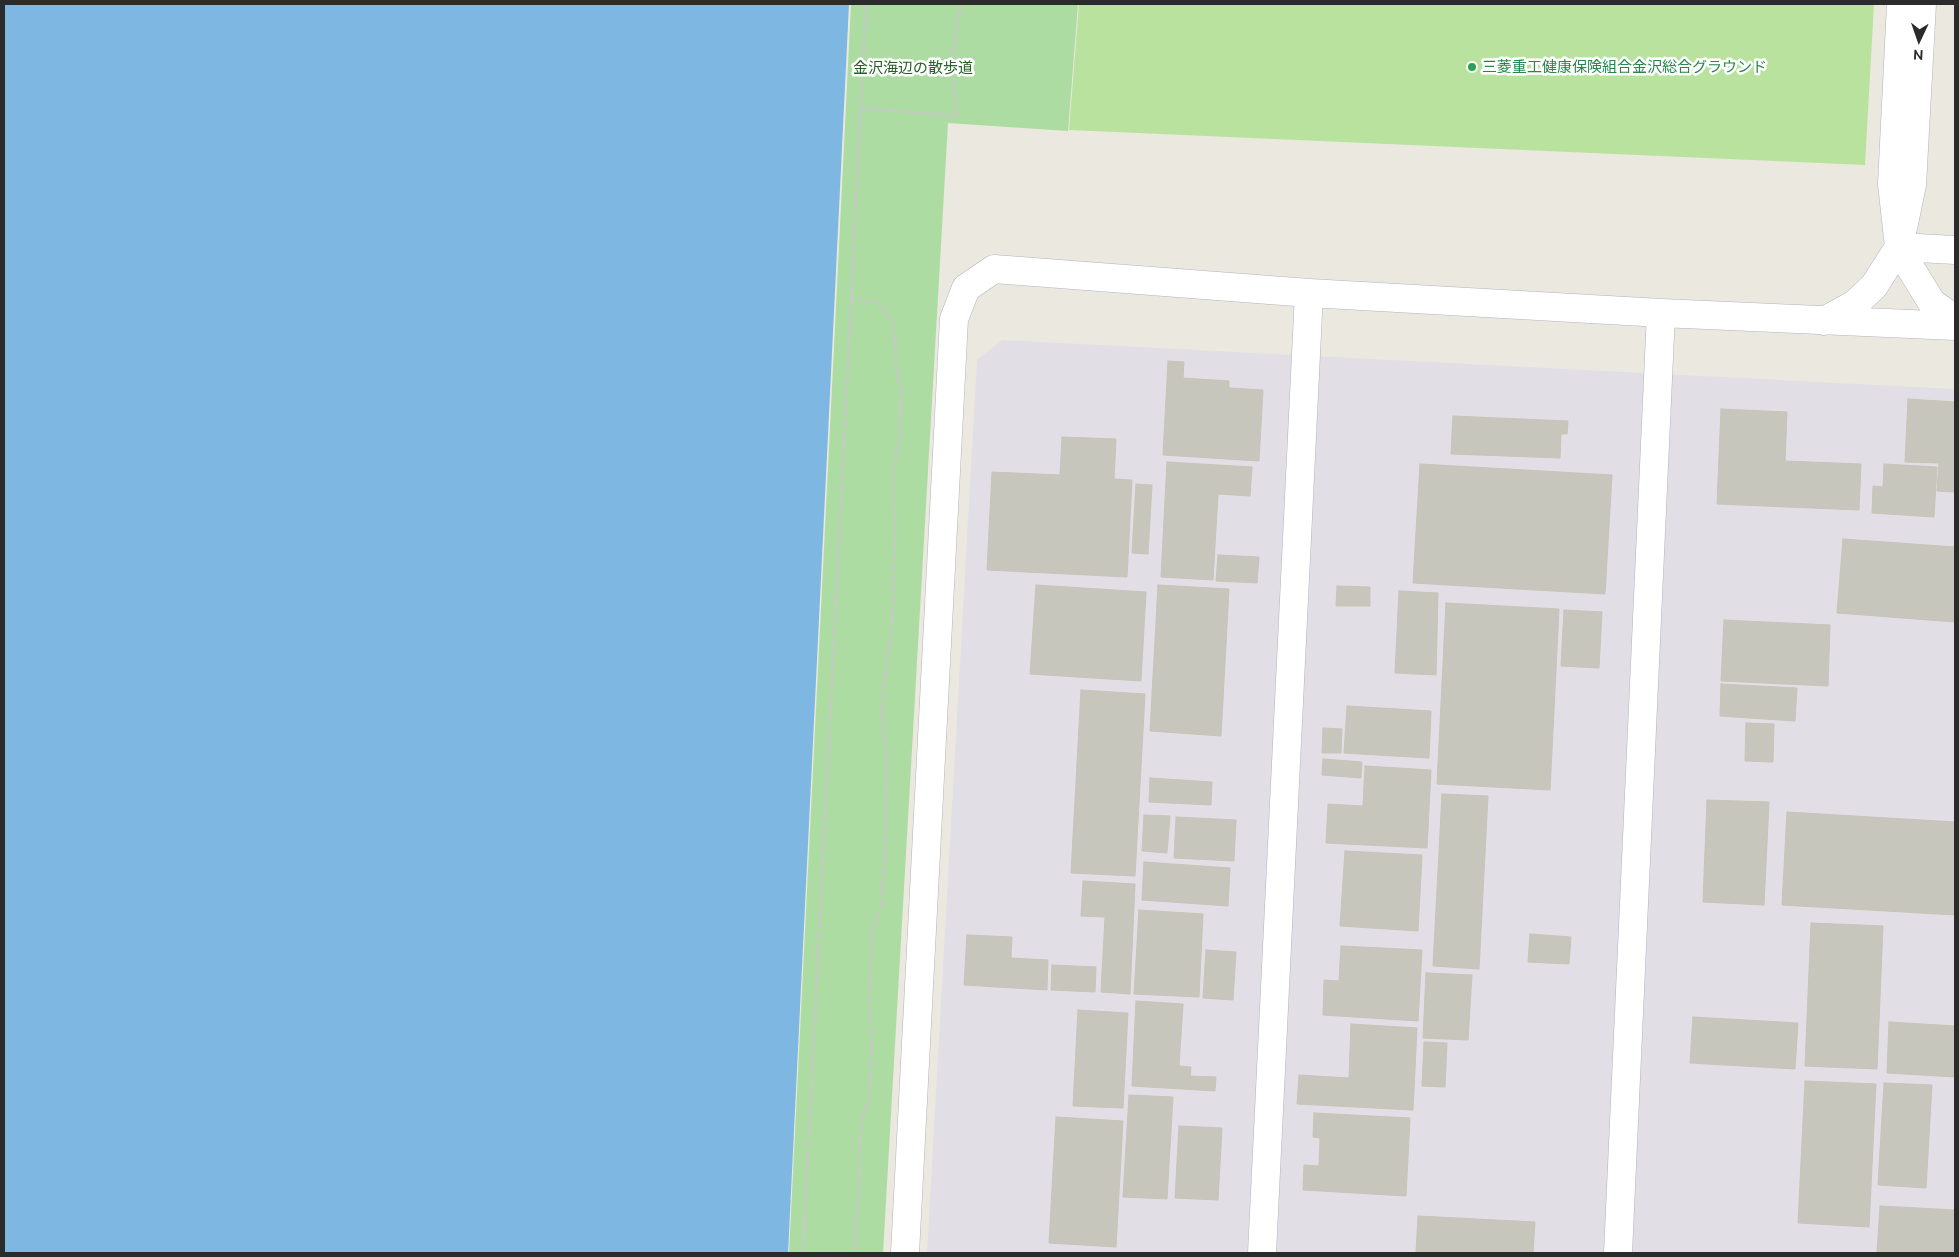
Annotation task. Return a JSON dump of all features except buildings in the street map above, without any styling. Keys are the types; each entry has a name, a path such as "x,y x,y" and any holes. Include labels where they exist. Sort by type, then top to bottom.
{"street":[{"path":"1901,4 1892,184 1899,247 1932,303 1955,319"},
{"path":"1824,321 1855,304 1874,286 1899,247 1912,185 1922,4"},
{"path":"1899,247 1955,250"},
{"path":"905,1253 954,319 966,288 994,269 1308,293 1661,313 1955,326"},
{"path":"1262,1253 1308,293"},
{"path":"1618,1253 1661,313"}],"path":[{"path":"804,1253 866,4"},
{"path":"861,108 957,116 952,62 962,4"},
{"path":"851,298 880,304 893,323 901,396 900,435 893,476 895,533 892,629 884,681 882,715 887,760 885,857 881,908 872,930 869,1006 872,1036 870,1095 860,1129 859,1190 854,1253"}],"shaded area":[{"path":"1002,340 1955,389 1955,1253 927,1253 977,360"}],"green space":[{"name":"金沢海辺の散歩道","path":"851,4 1078,4 1068,131 948,123 883,1253 789,1253"},
{"name":"三菱重工健康保険組合金沢総合グラウンド","path":"1079,4 1874,4 1865,165 1069,130"}],"water":[{"path":"4,4 849,4 788,1253 4,1253"}],"place":[{"name":"三菱重工健康保険組合金沢総合グラウンド","path":"1472,67"}]}
